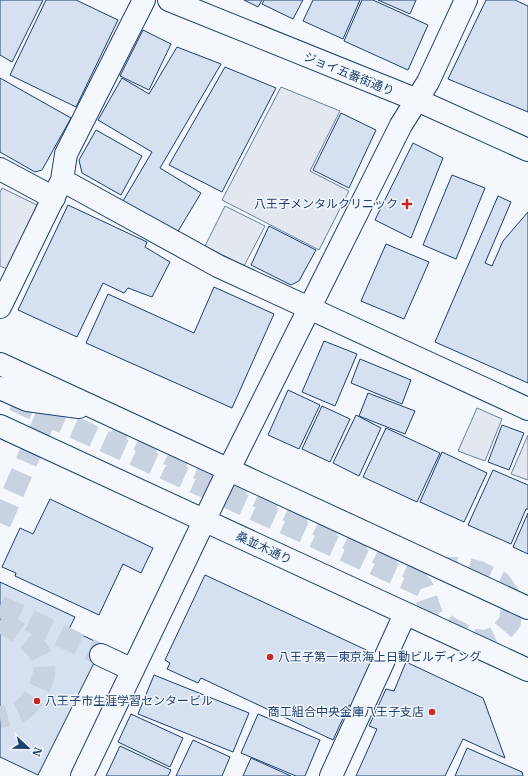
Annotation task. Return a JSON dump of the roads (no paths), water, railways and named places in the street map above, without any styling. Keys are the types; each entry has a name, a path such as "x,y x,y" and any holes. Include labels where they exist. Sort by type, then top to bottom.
{"street":[{"path":"0,307 58,189 66,154 144,0"},
{"name":"ジョイ五番街通り","path":"169,0 416,100 528,150"},
{"path":"82,776 230,469 401,125 428,82 466,0"},
{"path":"0,169 58,189 309,310 528,409"},
{"path":"0,364 528,608"},
{"path":"0,388 27,400 102,410"},
{"name":"桑並木通り","path":"0,426 528,670"},
{"path":"331,776 405,614"},
{"path":"101,654 133,670"}],"tunnel":[{"path":"14,400 422,586 432,615 449,627 474,640 487,641 498,636 510,622 512,604 507,592 500,582 479,572 464,568 447,568 436,575 424,575 113,428"},
{"path":"0,523 52,403"},
{"path":"0,606 101,655"},
{"path":"0,621 24,636 39,651 44,663 41,684 30,703 17,713 0,717"}],"place":[{"name":"八王子メンタルクリニック","path":"407,204"},
{"name":"八王子第一東京海上日動ビルディング","path":"270,657"},
{"name":"八王子市生涯学習センタービル","path":"37,701"},
{"name":"商工組合中央金庫八王子支店","path":"432,712"}]}
